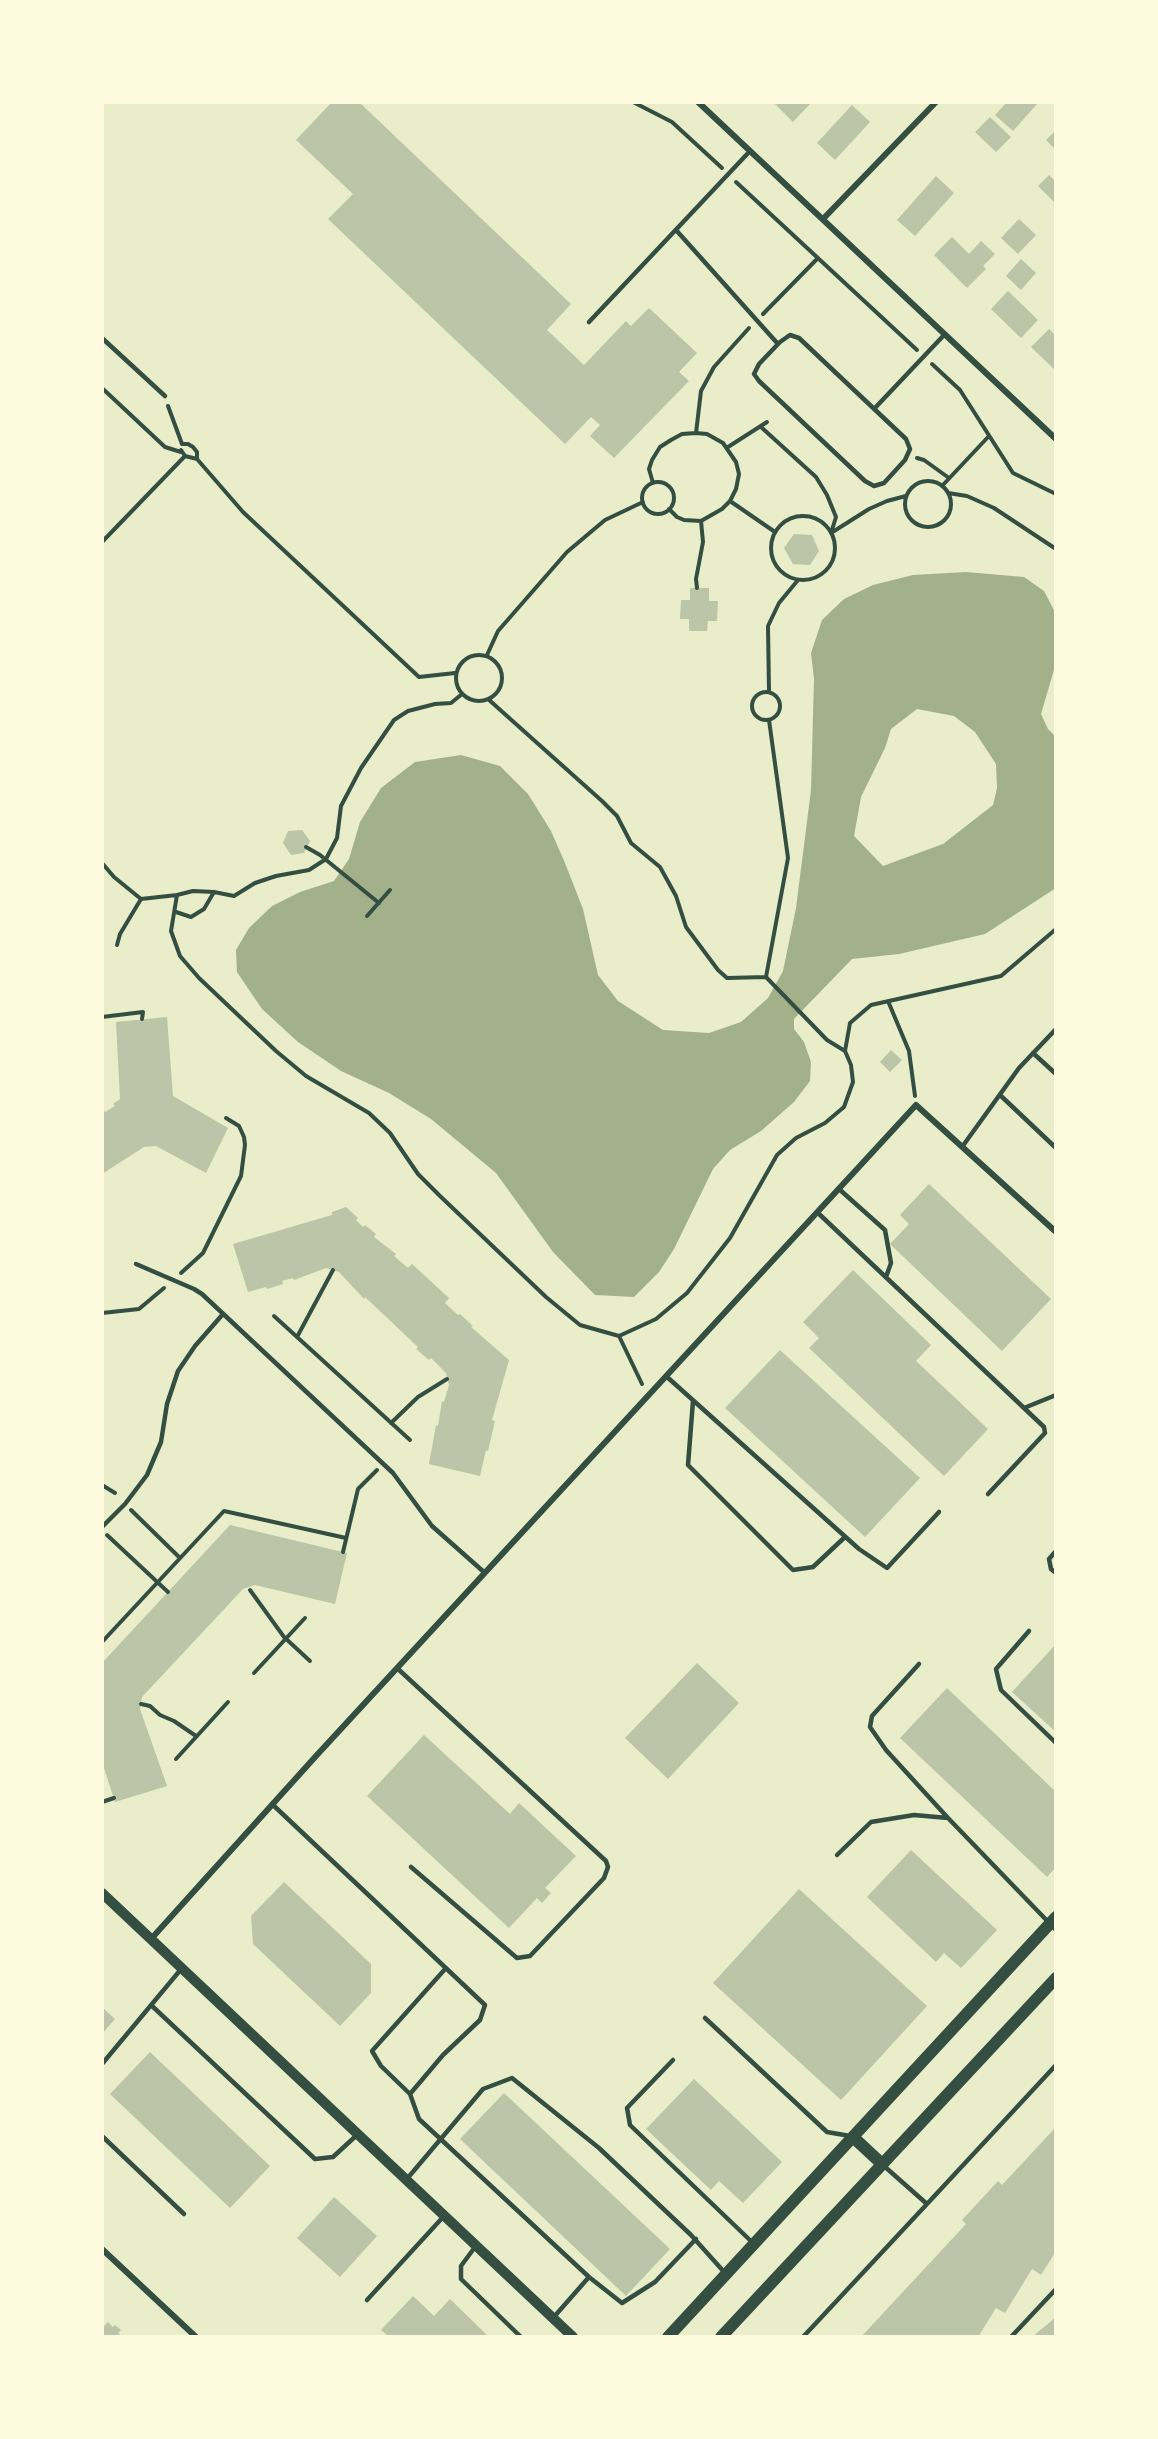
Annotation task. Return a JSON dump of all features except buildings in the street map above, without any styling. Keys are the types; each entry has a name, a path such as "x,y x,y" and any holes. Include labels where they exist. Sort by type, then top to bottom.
{"main road":[{"path":"668,2337 1054,1923"},
{"path":"721,2337 1056,1978"},
{"path":"853,2137 882,2164"}],"street":[{"path":"698,102 1056,439"},
{"path":"823,219 936,102"},
{"path":"151,1939 272,1804 916,1105 1056,1232"},
{"path":"102,1893 573,2337"},
{"path":"102,2249 196,2337"}],"lane":[{"path":"589,322 750,151"},
{"path":"676,230 778,344"},
{"path":"873,409 945,334"},
{"path":"790,335 799,338 873,409 906,439 910,449 905,460 884,483 874,486 865,481 754,374 759,364 790,335"},
{"path":"102,338 165,396"},
{"path":"962,1148 1033,1053 1056,1029"},
{"path":"1033,1053 1056,1074"},
{"path":"1000,1095 1056,1148"},
{"path":"839,1189 885,1230 891,1263 886,1277"},
{"path":"817,1212 1044,1427 1045,1432 988,1494"},
{"path":"136,1264 202,1294 384,1464 401,1481 432,1526 485,1574"},
{"path":"102,1528 125,1504 147,1475 155,1459 177,1371 223,1314"},
{"path":"666,1376 845,1536 887,1568 939,1512"},
{"path":"1024,1408 1056,1395"},
{"path":"693,1401 688,1465 793,1570 813,1568 845,1536"},
{"path":"1056,1551 1048,1559 1051,1569 1056,1573"},
{"path":"1029,1631 996,1669 1000,1690 1056,1743"},
{"path":"920,1664 872,1716 870,1727 886,1750 948,1818 1054,1923"},
{"path":"397,1668 606,1861 608,1867 604,1878 530,1956 517,1958 411,1867"},
{"path":"272,1804 485,2005 480,2020 443,2055 410,2094"},
{"path":"837,1855 871,1822 914,1815 948,1818"},
{"path":"102,2064 182,1968"},
{"path":"446,1968 372,2051 381,2066 410,2094 419,2119 589,2277 622,2303 655,2282 696,2239"},
{"path":"151,2005 315,2159 333,2157 358,2134"},
{"path":"705,2018 827,2132 853,2137"},
{"path":"673,2060 627,2108 630,2125 754,2244"},
{"path":"803,2337 1056,2065"},
{"path":"406,2180 483,2090 512,2078 599,2148 696,2239 726,2274"},
{"path":"102,2136 184,2214"},
{"path":"882,2164 927,2204"},
{"path":"367,2300 444,2216"},
{"path":"476,2246 461,2266 461,2279 521,2337"},
{"path":"553,2318 589,2277"},
{"path":"1011,2337 1056,2289"}],"path":[{"path":"633,102 672,122 960,390 1013,472 1056,494"},
{"path":"696,433 701,392 714,367 818,258"},
{"path":"102,388 165,447 181,452 191,459 197,459"},
{"path":"165,396 182,444 181,452"},
{"path":"728,447 766,422"},
{"path":"760,427 816,477 836,517 831,533 834,553 831,562 817,576 807,580 798,580 788,576 774,561 771,552 775,531 789,519 808,517 825,525 831,533"},
{"path":"653,483 649,469 660,447 682,434 696,433 715,437 728,447 739,474 736,489 730,501 722,509 701,521 676,517 669,509"},
{"path":"942,486 989,436"},
{"path":"182,444 193,447 197,459 243,512 419,677 456,673"},
{"path":"908,454 924,460 949,478"},
{"path":"102,542 185,456"},
{"path":"926,481 942,486 948,493 951,506 947,518 936,526 923,527 912,521 905,510 906,496 914,486 926,481"},
{"path":"663,482 671,489 674,499 669,509 656,513 646,509 643,501 645,489 653,483 663,482"},
{"path":"948,493 967,496 994,508 1049,542 1056,549"},
{"path":"831,533 869,509 906,496"},
{"path":"487,656 498,631 567,552 605,520 643,501"},
{"path":"730,501 775,531"},
{"path":"698,588 696,579 703,542 701,521"},
{"path":"769,692 768,626 779,603 798,580"},
{"path":"474,655 487,656 498,664 502,677 499,690 488,699 474,701 462,694 456,685 456,673 462,661 474,655"},
{"path":"769,692 775,695 780,706 775,718 769,720 757,718 751,706 757,695 769,692"},
{"path":"102,863 114,877 141,899 193,891 234,896 255,883 276,876 309,870 326,860 337,838 341,806 361,768 394,720 408,711 450,703 462,694"},
{"path":"488,699 617,816 631,843 660,867 676,896 686,927 718,970 727,978 767,979 827,1040 845,1051"},
{"path":"767,979 788,858 769,720"},
{"path":"306,847 326,860 379,903"},
{"path":"367,916 390,890"},
{"path":"176,912 191,917 204,909 214,892"},
{"path":"177,895 176,912 171,931 180,956 276,1051 306,1076 369,1113 390,1132 418,1174 546,1297 580,1325 619,1336 656,1319 687,1293 730,1238 777,1155 796,1138 825,1123 844,1107 853,1082 851,1065 845,1051 850,1023 871,1005 1001,976 1056,929"},
{"path":"117,945 120,933 141,899"},
{"path":"888,1001 909,1052 916,1105"},
{"path":"102,1017 143,1012 142,1019"},
{"path":"102,1313 139,1309 203,1253 241,1176 244,1137 238,1125 226,1118"},
{"path":"297,1337 333,1270"},
{"path":"274,1316 410,1440"},
{"path":"619,1336 649,1394"},
{"path":"391,1423 418,1397 447,1379"},
{"path":"343,1552 358,1489 384,1464"},
{"path":"102,1485 115,1493"},
{"path":"125,1504 180,1558"},
{"path":"102,1642 224,1511 346,1538"},
{"path":"102,1528 168,1592"},
{"path":"250,1590 286,1639 310,1661"},
{"path":"254,1673 306,1618"},
{"path":"176,1759 228,1702"},
{"path":"141,1704 150,1706 160,1715 174,1721 196,1736"},
{"path":"102,1802 114,1798"}],"shaded area":[{"path":"966,572 1024,577 1044,591 1056,614 1056,663 1041,714 1048,729 1056,737 1056,888 985,934 899,954 852,959 794,1019 794,1029 804,1042 811,1062 810,1081 794,1102 761,1131 730,1150 713,1169 674,1249 659,1272 634,1297 595,1295 553,1252 496,1173 431,1119 389,1093 341,1071 298,1042 262,1009 237,972 236,950 249,928 272,906 300,892 334,881 349,859 360,822 381,788 415,762 461,755 500,766 528,794 551,831 583,909 598,975 618,1001 663,1030 709,1033 741,1022 768,998 783,971 796,908 811,790 814,679 811,653 822,620 844,599 873,585 913,575","holes":["917,709 954,716 975,732 996,764 997,788 993,805 943,844 883,866 854,836 861,797 885,748 891,729"]}]}
